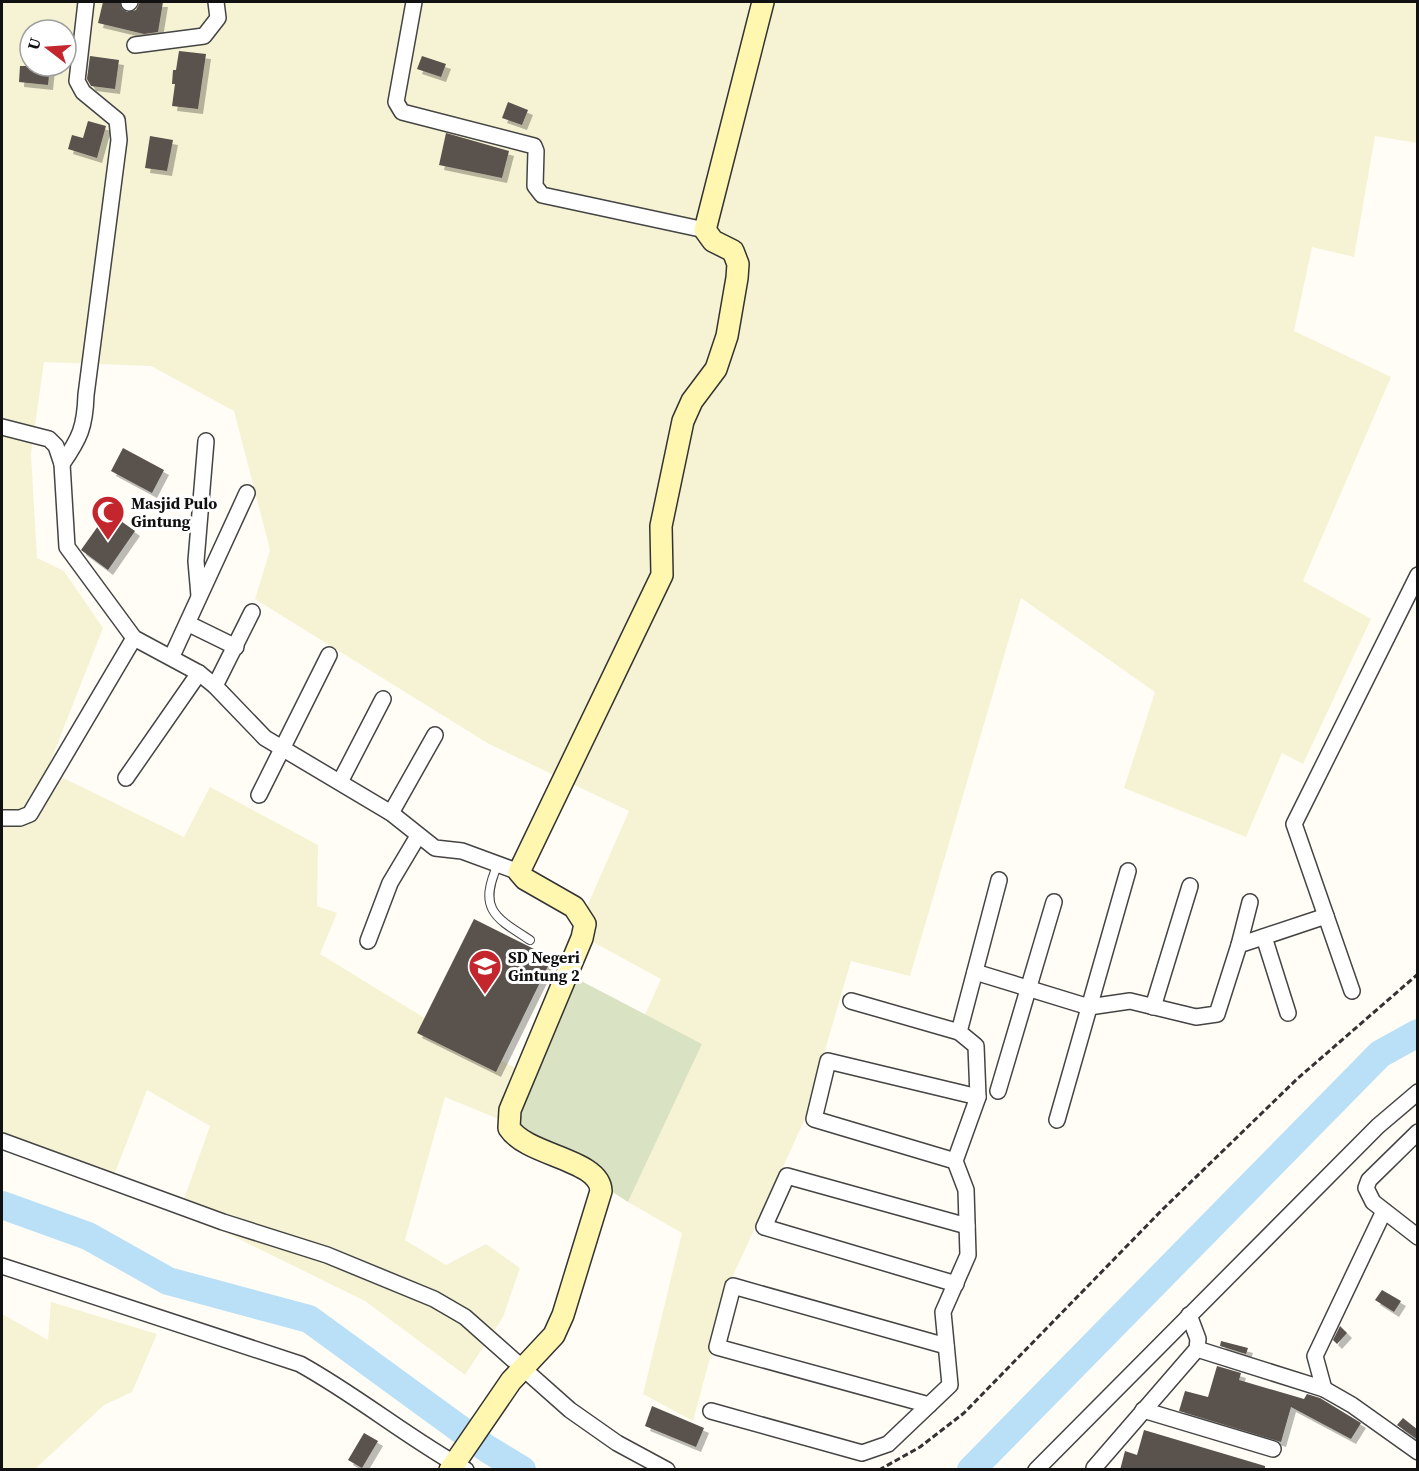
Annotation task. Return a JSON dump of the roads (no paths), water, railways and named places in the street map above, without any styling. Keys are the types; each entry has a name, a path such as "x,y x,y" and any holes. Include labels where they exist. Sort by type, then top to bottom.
{"street":[{"path":"62,464 83,431 86,417 86,395 119,140 117,120 83,92 77,81 86,2"},
{"path":"135,45 204,36 218,18 216,2"},
{"path":"414,2 396,102 402,112 534,146 536,151 535,186 542,195 705,230 713,241 733,251 738,264 720,359 708,382 692,401 683,421 662,526 662,575 519,872"},
{"path":"705,230 731,120 764,2"},
{"path":"2,427 49,439 56,446 62,464 67,548 134,638 172,656 199,673 215,686 253,729 282,750 391,813 418,836 439,849 462,851 499,863 519,872 525,879 574,907 585,924 582,938 510,1110 509,1128 518,1137 538,1149 588,1170 598,1178 601,1187 558,1325 544,1347 517,1375 457,1464 400,1431 336,1384 300,1364 2,1266"},
{"path":"199,599 196,561 206,441"},
{"path":"172,656 189,624 247,493"},
{"path":"1352,991 1294,824 1418,576"},
{"path":"215,686 252,612"},
{"path":"189,624 236,647"},
{"path":"2,818 20,818 30,814 134,638"},
{"path":"259,795 329,654"},
{"path":"126,778 199,673"},
{"path":"340,782 383,699"},
{"path":"391,813 435,735"},
{"path":"368,941 390,883 418,836"},
{"path":"1057,1120 1128,871"},
{"path":"959,1032 999,880"},
{"path":"1153,1007 1190,886"},
{"path":"998,1091 1053,902"},
{"path":"975,972 1089,1007 1130,1001 1196,1017 1216,1014 1239,945 1250,902"},
{"path":"1239,945 1326,916"},
{"path":"1264,937 1288,1013"},
{"path":"711,1411 862,1453 888,1444 950,1385 943,1312 968,1255 966,1190 955,1161 978,1097 976,1046 959,1032 851,1001"},
{"path":"955,1161 814,1119 828,1061 978,1097"},
{"path":"1036,1470 1191,1320 1378,1126 1418,1092"},
{"path":"1418,1132 1367,1183 1368,1196 1418,1237"},
{"path":"2,1141 223,1222 327,1255 407,1287 465,1317 517,1375 617,1443 667,1470"},
{"path":"956,1284 764,1227 787,1176 967,1226"},
{"path":"1324,1389 1316,1356 1384,1211"},
{"path":"929,1405 717,1347 733,1286 946,1346"},
{"path":"1191,1320 1197,1349"},
{"path":"1197,1349 1324,1389 1418,1452"},
{"path":"1094,1469 1197,1349"},
{"path":"1143,1410 1273,1449"}],"lane":[{"path":"499,863 492,878 488,900 490,908 501,922 530,940"}],"waterway":[{"path":"971,1470 1380,1054 1418,1033"},
{"path":"2,1205 88,1236 168,1281 309,1319 486,1448 522,1470"}],"place":[{"name":"Masjid Pulo Gintung","path":"108,541"},
{"name":"SD Negeri Gintung 2","path":"485,995"}]}
